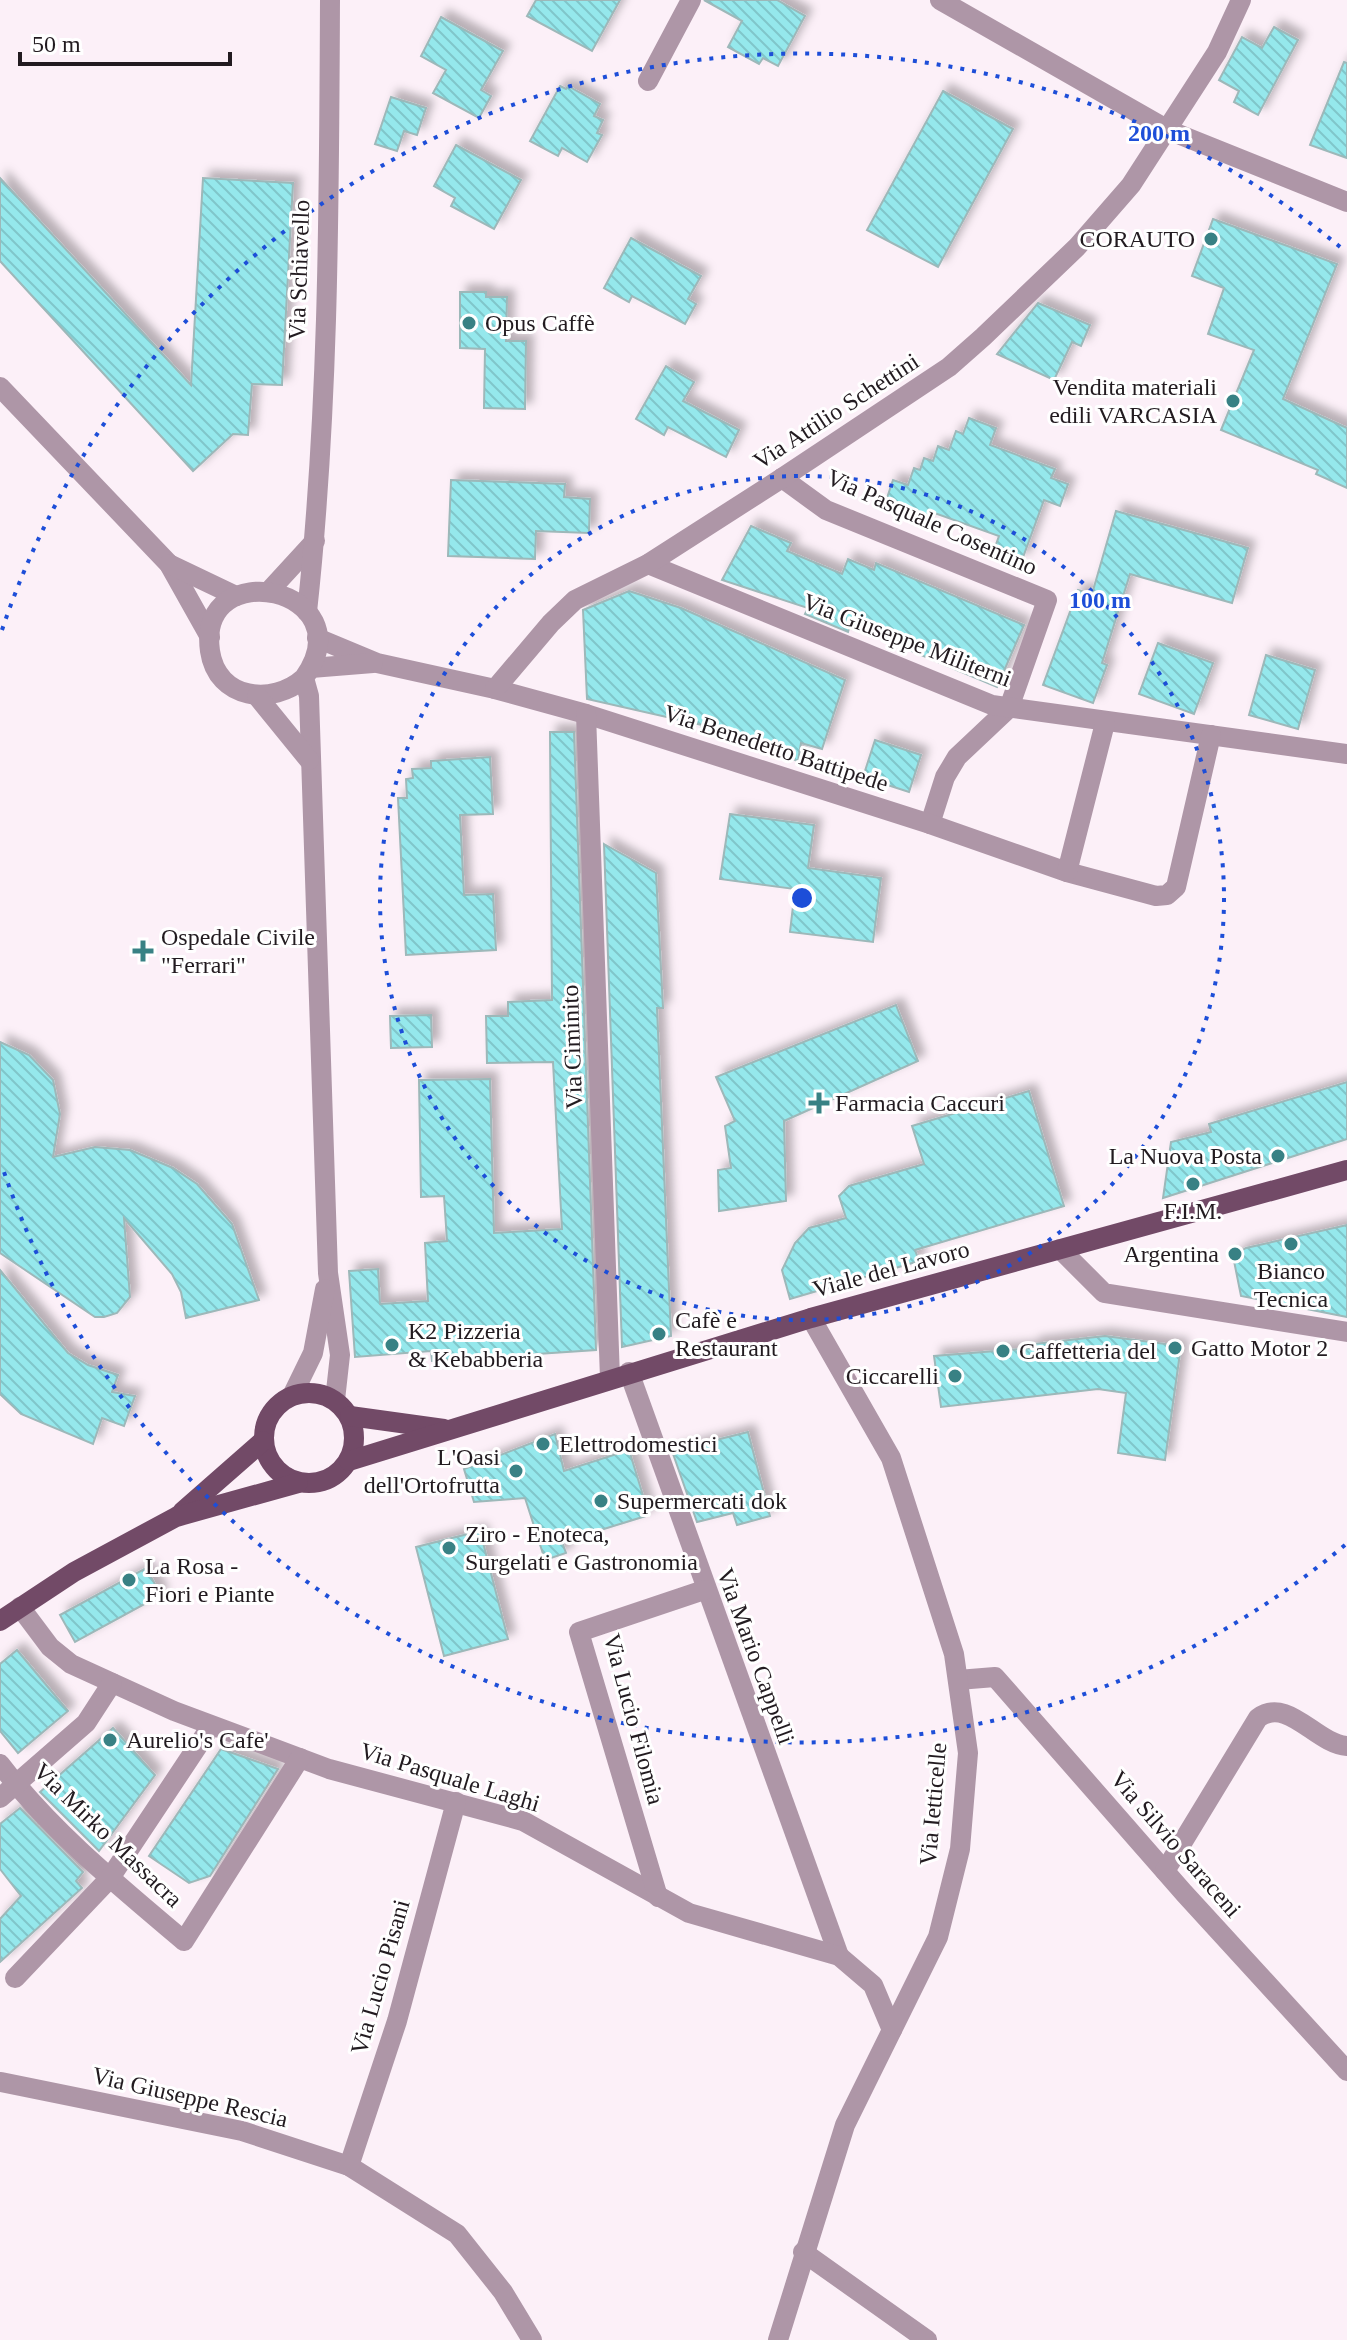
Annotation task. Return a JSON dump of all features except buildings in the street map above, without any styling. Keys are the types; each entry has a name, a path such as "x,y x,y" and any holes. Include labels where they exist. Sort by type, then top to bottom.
{"main road":[{"name":"Viale del Lavoro","path":"349,1461 811,1318 1347,1170"},
{"path":"0,1621 74,1572 176,1517 298,1483 327,1480 349,1461 355,1431 350,1416 335,1400 322,1394 292,1396 271,1414 263,1441 176,1517"},
{"name":"Viale del Lavoro","path":"350,1416 452,1430"},
{"path":"263,1441 274,1467 298,1483"}],"street":[{"name":"Via Schiavello","path":"307,612 315,541 330,0"},
{"path":"648,81 691,0"},
{"path":"940,0 1168,130 1347,202"},
{"name":"Via Attilio Schettini","path":"495,689 551,623 575,600 648,564 782,478 949,367 983,337 1077,247 1131,185 1217,52 1241,0"},
{"path":"0,387 169,564 210,637 213,661 227,682 257,696 309,760"},
{"name":"Via Pasquale Cosentino","path":"782,478 826,510 1047,600 1009,708"},
{"path":"270,590 315,541"},
{"path":"169,564 236,596"},
{"name":"Via Giuseppe Militerni","path":"648,564 992,705 1347,754"},
{"path":"210,637 223,607 236,596 270,590 284,593 307,612 317,638 308,673 309,760 328,1273 340,1355 335,1400"},
{"path":"317,638 377,663"},
{"path":"257,696 283,693 308,673 377,663"},
{"name":"Via Benedetto Battipede","path":"377,663 495,689 586,714 930,824 1067,872 1156,896 1167,895 1176,887 1211,735"},
{"path":"930,824 945,777 957,757 1009,708"},
{"name":"Via Ciminito","path":"586,714 619,1375"},
{"path":"1067,872 1105,723"},
{"path":"1060,1249 1104,1293 1347,1332"},
{"path":"292,1396 313,1353 328,1273"},
{"name":"Via Ietticelle","path":"778,2340 845,2125 938,1937 960,1849 968,1753 954,1654 891,1458 811,1318"},
{"name":"Via Mario Cappelli","path":"619,1375 704,1590 839,1956"},
{"name":"Via Lucio Filomia","path":"658,1897 579,1632 704,1590"},
{"name":"Via Pasquale Laghi","path":"20,1607 60,1655 112,1683 211,1726 300,1758 523,1821 689,1913 839,1956 873,1985 892,2030"},
{"name":"Via Silvio Saraceni","path":"958,1680 995,1677 1165,1871 1347,2071"},
{"path":"8,1791 86,1723 112,1683"},
{"path":"1165,1871 1258,1718 1268,1711 1284,1712 1332,1745 1347,1746"},
{"path":"15,1978 110,1878 211,1726"},
{"name":"Via Mirko Massacra","path":"0,1764 8,1791 184,1941 300,1758"},
{"name":"Via Lucio Pisani","path":"349,2166 397,2021 456,1802"},
{"name":"Via Giuseppe Rescia","path":"1,2082 242,2131 349,2166 457,2234 503,2292 532,2340"},
{"path":"803,2252 927,2340"}],"place":[{"name":"CORAUTO","path":"1211,239"},
{"name":"Opus Caffè","path":"469,323"},
{"name":"Vendita materiali edili VARCASIA","path":"1233,401"},
{"name":"Ospedale Civile \"Ferrari\"","path":"143,951"},
{"name":"Farmacia Caccuri","path":"819,1103"},
{"name":"La Nuova Posta","path":"1278,1156"},
{"name":"F.I.M.","path":"1193,1184"},
{"name":"Bianco Tecnica","path":"1291,1244"},
{"name":"Argentina","path":"1235,1254"},
{"name":"Cafè e Restaurant","path":"659,1334"},
{"name":"K2 Pizzeria & Kebabberia","path":"392,1345"},
{"name":"Gatto Motor 2","path":"1175,1348"},
{"name":"Caffetteria del","path":"1003,1351"},
{"name":"Ciccarelli","path":"955,1376"},
{"name":"Elettrodomestici","path":"543,1444"},
{"name":"L'Oasi dell'Ortofrutta","path":"516,1471"},
{"name":"Supermercati dok","path":"601,1501"},
{"name":"Ziro - Enoteca, Surgelati e Gastronomia","path":"449,1548"},
{"name":"La Rosa - Fiori e Piante","path":"129,1580"},
{"name":"Aurelio's Cafe'","path":"110,1740"}]}
